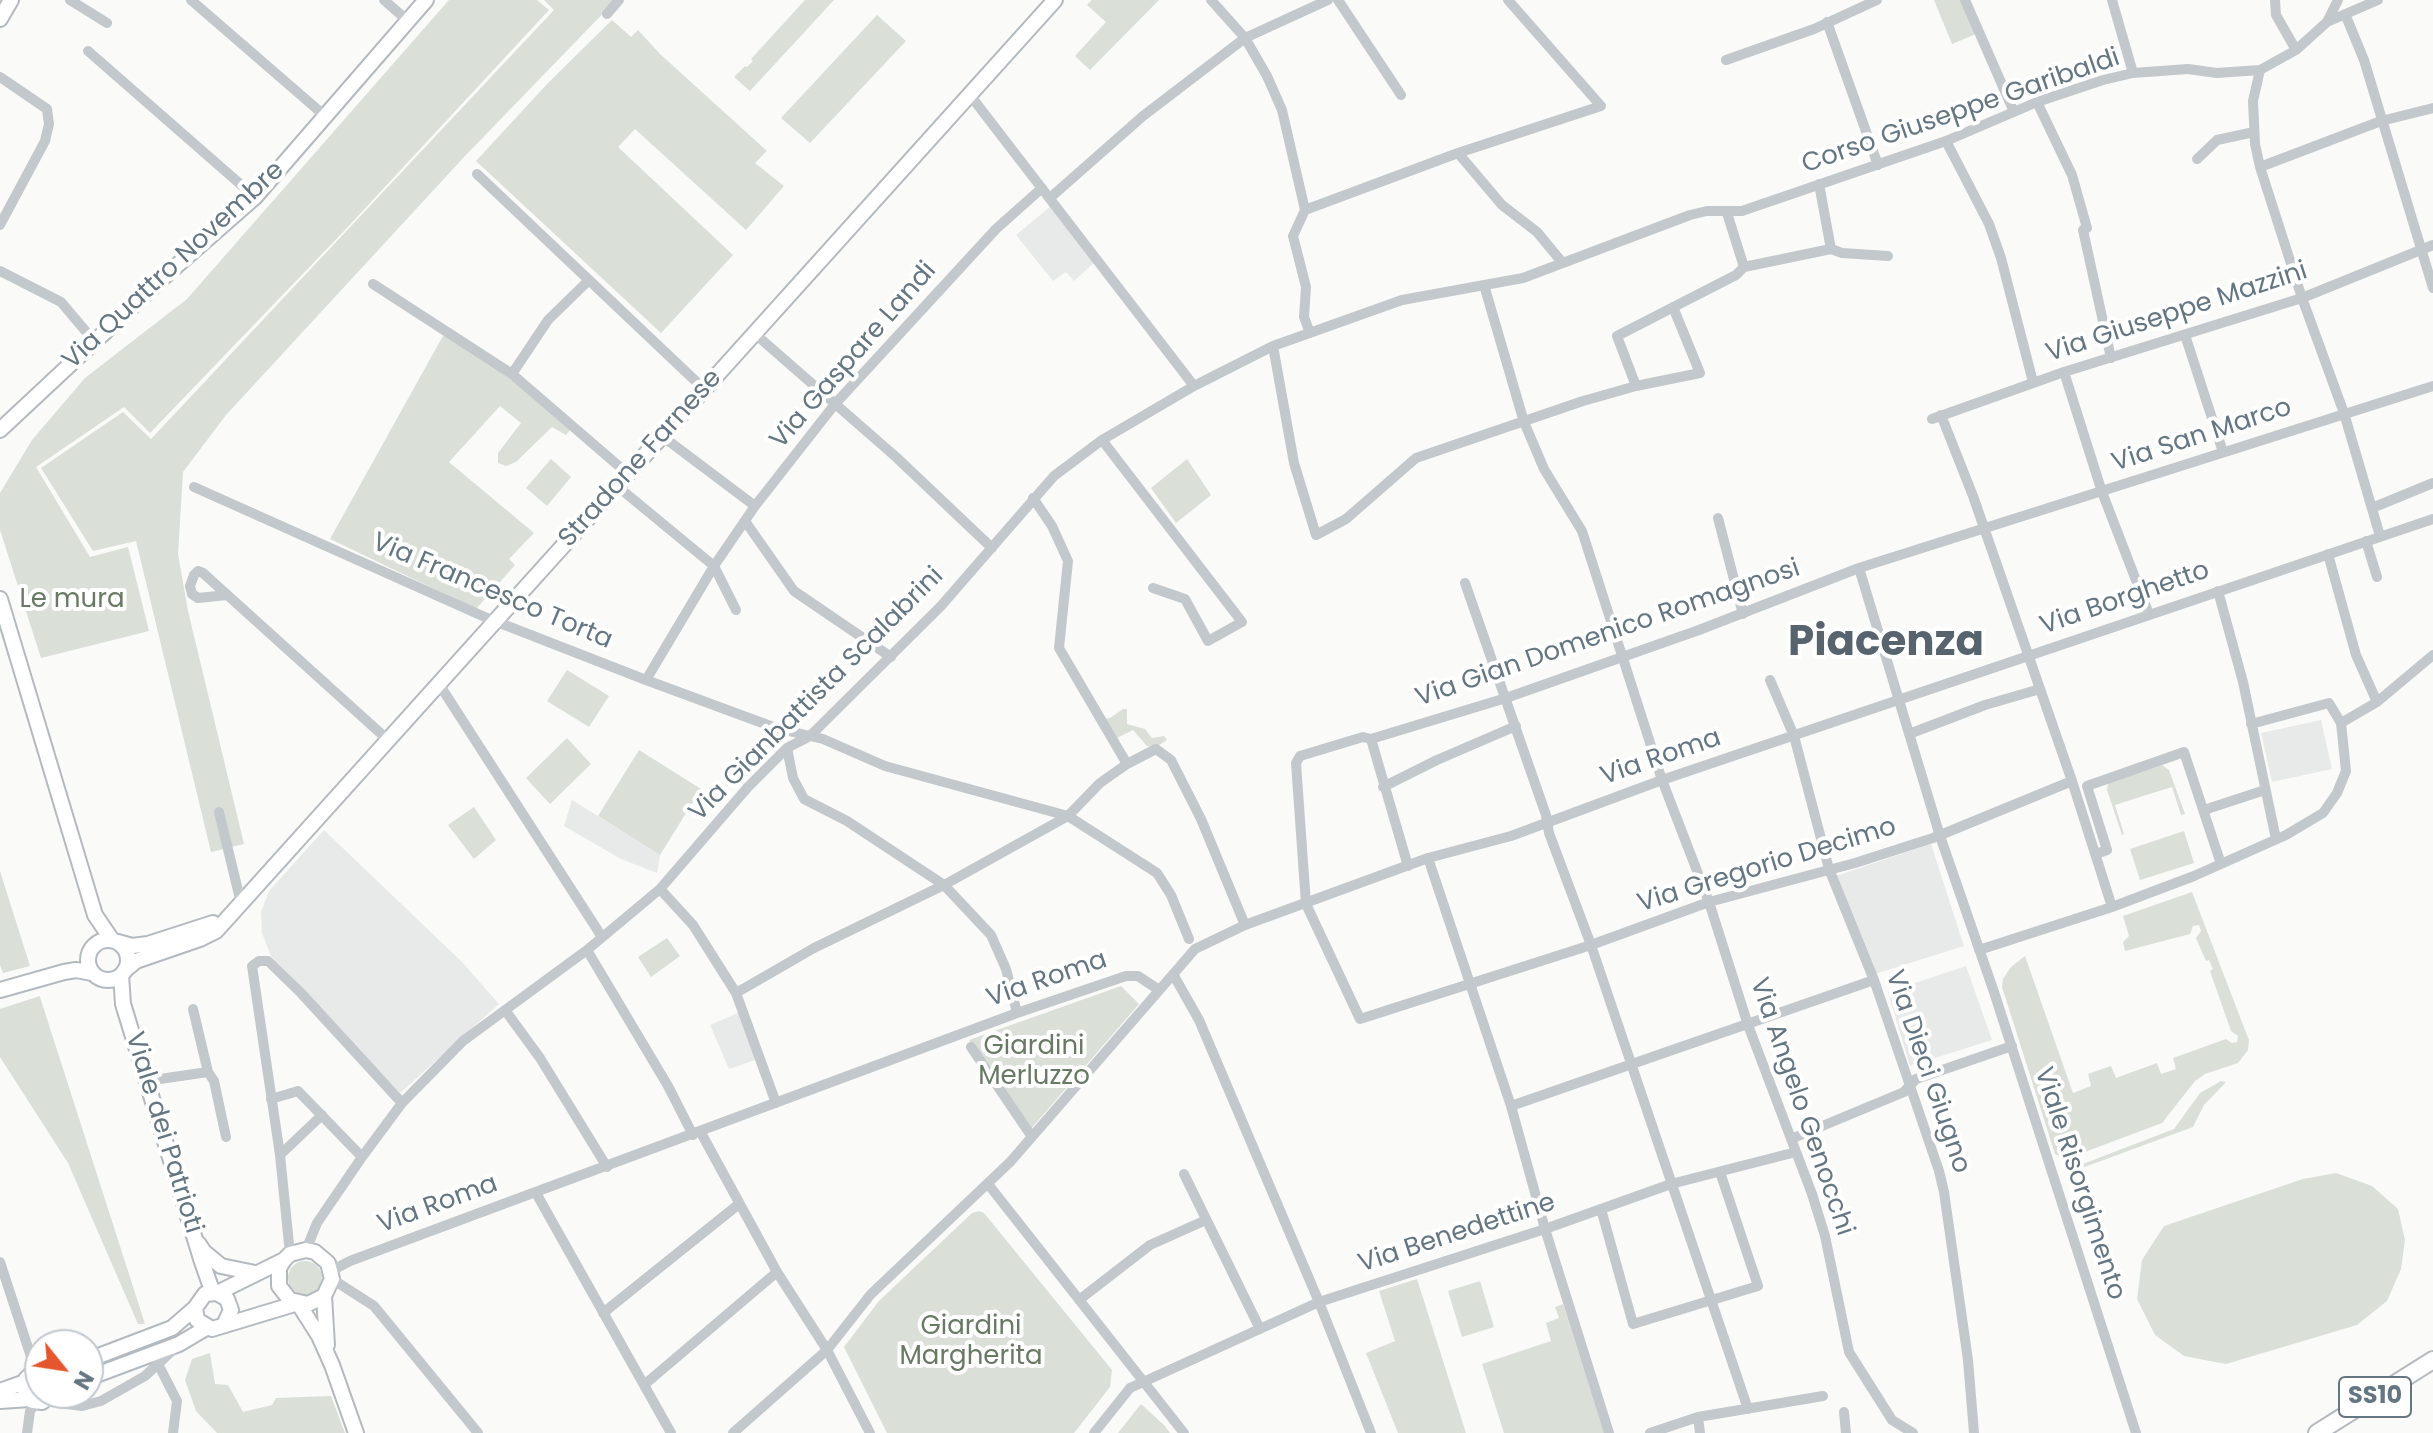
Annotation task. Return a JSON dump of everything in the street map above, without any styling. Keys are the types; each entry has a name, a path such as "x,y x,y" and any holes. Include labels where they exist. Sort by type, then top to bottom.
{"main road":[{"path":"0,19 11,0"},
{"name":"Via Quattro Novembre","path":"0,430 255,197 426,0"},
{"name":"Stradone Farnese","path":"123,972 136,961 216,931 1055,0"},
{"name":"Via Quattro Novembre","path":"0,442 13,419"},
{"path":"0,599 95,915 127,955 123,972 99,976 76,970 0,990"},
{"path":"95,915 91,951 99,976"},
{"name":"Stradone Farnese","path":"115,941 132,946 148,944 226,919"},
{"path":"64,972 102,941 115,941"},
{"name":"Viale dei Patrioti","path":"123,972 123,1004 196,1239 206,1298"},
{"name":"Viale dei Patrioti","path":"99,976 123,1004"},
{"path":"196,1239 204,1252 221,1266 256,1274"},
{"path":"104,1354 172,1328 206,1298 306,1250 322,1257 331,1275 324,1296 325,1332 332,1365"},
{"path":"287,1257 279,1268 279,1286 284,1294 298,1303 319,1336 356,1433"},
{"path":"104,1372 179,1344 206,1328 298,1303 308,1304 324,1296"},
{"path":"206,1298 227,1299 231,1310 224,1325"},
{"path":"206,1298 197,1320 206,1328"},
{"name":"SS10","path":"2317,1433 2433,1360"},
{"path":"0,1391 24,1380"},
{"path":"0,1401 24,1400"}],"street":[{"path":"70,0 107,23"},
{"path":"191,0 325,116"},
{"path":"384,0 408,21"},
{"path":"607,14 619,0"},
{"path":"1211,0 1245,38 1282,110 1305,210 1293,236 1306,287 1304,317 1310,333"},
{"path":"1051,197 1143,116 1245,38 1328,0"},
{"path":"1338,0 1401,95"},
{"path":"1305,210 1458,153 1601,106 1508,0"},
{"path":"1726,60 1877,0"},
{"path":"1965,0 2014,112"},
{"path":"2112,0 2133,73"},
{"path":"2275,0 2276,15 2296,50"},
{"path":"2327,22 2338,0"},
{"path":"2378,0 2327,22 2296,50 2260,70 2253,101 2260,167 2302,298 2344,413 2380,536"},
{"path":"2345,14 2364,60 2433,288"},
{"path":"1827,22 1878,165"},
{"path":"88,51 255,197"},
{"name":"Corso Giuseppe Garibaldi","path":"1484,285 1523,278 1561,261 1690,215 1707,211 1742,211 1946,141 2037,102 2103,80 2133,73 2188,69 2217,73 2260,70"},
{"path":"0,77 47,109 49,124 45,141 0,225"},
{"path":"970,95 1194,386"},
{"path":"2037,102 2072,175 2111,358"},
{"path":"2260,167 2381,121 2433,108"},
{"path":"2197,159 2217,140 2254,132"},
{"path":"1946,141 1989,224 2001,258 2033,382"},
{"path":"1458,153 1502,205 1537,232 1561,261"},
{"path":"477,174 704,389"},
{"path":"1819,184 1831,249"},
{"name":"Via Gaspare Landi","path":"646,680 714,566 755,506 835,404 996,229 1042,188"},
{"path":"1727,213 1744,267"},
{"name":"Via Giuseppe Mazzini","path":"1984,528 1936,417 2033,382 2302,298 2433,245"},
{"path":"1636,386 1617,336 1736,275 1744,267 1831,249 1842,253 1888,256"},
{"path":"0,271 61,302 94,341"},
{"path":"512,374 548,320 588,281"},
{"path":"373,284 512,374 628,474"},
{"name":"Via Gianbattista Scalabrini","path":"306,1250 317,1223 402,1103 463,1041 587,950 660,889 748,787 787,748 810,736 891,657 1054,476 1102,440 1194,386 1273,346 1402,300 1484,285"},
{"name":"Via Angelo Genocchi","path":"1484,285 1524,422 1544,469 1582,531 1662,780 1709,902 1748,1025 1825,1236 1849,1352 1897,1429 1913,1433"},
{"path":"1273,346 1294,463 1316,535 1346,519 1416,458 1583,401 1700,373 1673,307"},
{"path":"754,333 896,457 992,548"},
{"path":"2185,335 2223,452"},
{"path":"2064,372 2102,492 2149,614"},
{"name":"Via San Marco","path":"1859,568 2433,386"},
{"path":"662,436 755,506"},
{"path":"1102,440 1242,622 1208,641 1185,599 1153,588"},
{"path":"2372,508 2433,483"},
{"path":"617,486 714,566 736,610"},
{"name":"Via Francesco Torta","path":"194,487 495,621 646,680 776,728 810,736 885,766 1068,816 1157,873 1171,895 1189,939"},
{"path":"1033,498 1052,526 1068,561 1059,648 1127,764"},
{"path":"1718,518 1743,614"},
{"name":"Via Borghetto","path":"1898,699 2433,519"},
{"path":"745,521 794,591 891,657"},
{"path":"1984,528 2077,793 2112,907"},
{"path":"2366,541 2377,577"},
{"path":"2328,554 2356,655 2377,702"},
{"name":"Via Gian Domenico Romagnosi","path":"1306,904 1296,763 1300,756 1363,737 1371,739 1506,698 1743,614 1859,568"},
{"name":"Viale Risorgimento","path":"1859,568 1940,836 2012,1046 2136,1433"},
{"path":"1465,583 1748,1409"},
{"path":"2218,591 2276,839"},
{"path":"227,595 388,740"},
{"path":"2341,723 2377,702 2433,655"},
{"name":"Via Dieci Giugno","path":"1770,680 1794,736 1829,869 1874,980 1933,1149 1944,1192 1970,1374 1974,1433"},
{"path":"439,684 602,937"},
{"path":"1909,734 1985,705 2040,689"},
{"name":"Via Roma","path":"331,1275 350,1261 1017,1013 1126,976 1138,976 1159,990 1195,949 1245,925 1428,858 1511,836 1898,699"},
{"path":"1979,950 2112,907 2221,864 2323,813 2337,793 2346,771 2341,723 2329,703 2251,724"},
{"path":"1383,787 1516,726"},
{"path":"1371,739 1408,866"},
{"path":"787,748 793,778 804,799 847,821 944,885 991,935 1006,969 1017,1013"},
{"path":"736,993 814,948 944,885 1068,816 1100,783 1156,749 1171,760 1201,819 1245,925"},
{"path":"2096,854 2107,850 2087,786 2184,752 2221,864"},
{"name":"Via Gregorio Decimo","path":"1306,904 1360,1019 1472,985 1709,902 1940,836 2072,781"},
{"path":"2204,810 2265,790"},
{"path":"219,812 241,903"},
{"path":"1428,858 1511,1106 1545,1229 1609,1433"},
{"path":"660,889 693,925 736,993 776,1103"},
{"path":"587,950 777,1272 827,1350 870,1433"},
{"path":"287,1257 280,1155 252,966 259,961 268,961 402,1103"},
{"path":"1173,974 1199,1020 1371,1433"},
{"path":"1511,1106 1874,980"},
{"path":"733,1433 827,1350 871,1294 988,1184 1159,990"},
{"path":"193,1009 226,1137"},
{"path":"505,1010 540,1058 607,1167"},
{"path":"1791,1139 1904,1092 1916,1079 2012,1046"},
{"path":"971,1047 1032,1137"},
{"path":"146,1081 208,1072"},
{"path":"271,1099 298,1091 362,1157"},
{"path":"280,1155 322,1115"},
{"name":"Via Benedettine","path":"1094,1433 1130,1388 1319,1302 1545,1229 1671,1184 1796,1152"},
{"path":"1601,1209 1633,1324 1758,1286 1720,1172"},
{"path":"1184,1174 1260,1329"},
{"path":"988,1184 1184,1433"},
{"path":"536,1193 671,1433"},
{"path":"603,1313 739,1204"},
{"path":"1079,1300 1150,1245 1206,1220"},
{"path":"0,1262 24,1342"},
{"path":"644,1385 777,1272"},
{"path":"331,1275 374,1306 478,1433"},
{"path":"104,1398 136,1382 179,1344"},
{"path":"158,1364 177,1401 173,1433"},
{"path":"1650,1433 1698,1417 1823,1396"},
{"path":"27,1433 32,1409"},
{"path":"1844,1412 1846,1433"},
{"path":"1698,1417 1700,1433"}],"shaded area":[{"path":"1051,206 1095,262 1074,281 1066,272 1053,281 1016,235"},
{"path":"2321,720 2332,769 2272,782 2261,733"},
{"path":"572,800 660,855 657,873 621,859 564,826"},
{"path":"324,830 462,962 499,1004 400,1093 271,956 262,933 261,912 269,891"},
{"path":"1931,844 1964,946 1875,974 1836,876"},
{"path":"1966,966 1992,1040 1910,1066 1888,992"},
{"path":"740,1012 758,1059 729,1069 710,1025"}],"green space":[{"name":"Le mura","path":"449,0 537,0 549,10 345,230 150,433 124,407 36,467 90,557 128,547 149,631 41,658 0,530 0,493 32,440 85,378 187,299"},
{"path":"544,0 616,0 465,156 226,415 183,472 178,554 188,611 244,844 211,852 136,541 93,551 41,468 123,412 151,439 554,10"},
{"path":"805,0 834,0 750,91 734,77 753,61 751,59"},
{"path":"1092,0 1159,0 1090,70 1075,56 1106,22 1087,5"},
{"path":"1934,0 1962,0 1976,34 1952,44"},
{"path":"877,15 906,41 810,143 781,118"},
{"path":"612,20 631,37 638,30 660,54 767,151 755,163 784,186 746,230 635,129 618,147 733,255 661,333 476,161"},
{"path":"444,334 510,377 570,430 566,435 552,427 516,462 506,466 498,463 498,453 521,423 500,406 449,462 534,533 509,559 515,565 476,609 330,539"},
{"path":"551,459 571,477 547,506 526,488"},
{"path":"1187,459 1211,495 1176,523 1151,488"},
{"path":"567,670 609,696 589,727 547,701"},
{"path":"1127,709 1127,724 1145,729 1152,738 1164,736 1167,740 1156,747 1147,746 1133,730 1115,739 1103,719"},
{"path":"567,738 591,764 550,804 526,778"},
{"path":"639,750 701,789 660,855 598,816"},
{"path":"2162,765 2169,770 2185,814 2181,815 2172,787 2115,805 2122,835 2107,790 2108,783"},
{"path":"474,807 496,840 474,859 448,825"},
{"path":"2184,831 2194,863 2140,880 2130,849"},
{"path":"0,871 30,966 3,973 0,965"},
{"path":"2192,892 2249,1040 2248,1050 2238,1063 2205,1074 2195,1081 2162,1123 2066,1159 2055,1154 2002,987 2003,979 2011,967 2025,956 2073,1093 2091,1086 2088,1074 2111,1066 2116,1078 2157,1063 2161,1074 2176,1069 2173,1058 2226,1039 2237,1042 2238,1036 2231,1031 2210,971 2213,969 2196,938 2201,931 2199,925 2193,926 2190,934 2125,951 2123,942 2129,936 2123,916"},
{"path":"667,938 680,956 651,977 638,957"},
{"name":"Giardini Merluzzo","path":"1121,986 1139,1004 1030,1130 969,1040"},
{"path":"40,996 145,1324 138,1324 68,1163 0,1057 0,1009"},
{"path":"2221,1081 2226,1082 2204,1105 2193,1127 2071,1172 2070,1169 2174,1129 2200,1093"},
{"path":"2336,1173 2372,1186 2398,1209 2405,1240 2401,1269 2387,1301 2357,1325 2226,1364 2184,1356 2155,1335 2137,1299 2142,1260 2164,1226 2303,1179"},
{"name":"Giardini Margherita","path":"972,1213 984,1213 1112,1370 1110,1387 1074,1433 887,1433 844,1347 879,1301"},
{"path":"305,1261 317,1266 322,1278 317,1290 305,1295 293,1290 288,1278 293,1266"},
{"path":"1417,1279 1466,1433 1398,1433 1366,1353 1395,1341 1379,1291"},
{"path":"1480,1281 1494,1327 1462,1337 1448,1291"},
{"path":"1563,1304 1604,1433 1504,1433 1482,1364 1551,1341 1546,1323 1559,1318 1555,1307"},
{"path":"210,1353 215,1384 228,1385 243,1412 272,1405 276,1398 331,1396 345,1433 217,1433 196,1411 185,1380 192,1359"},
{"path":"1141,1404 1164,1425 1170,1433 1118,1433"}],"district":[{"name":"Piacenza","path":"1886,644"}]}
